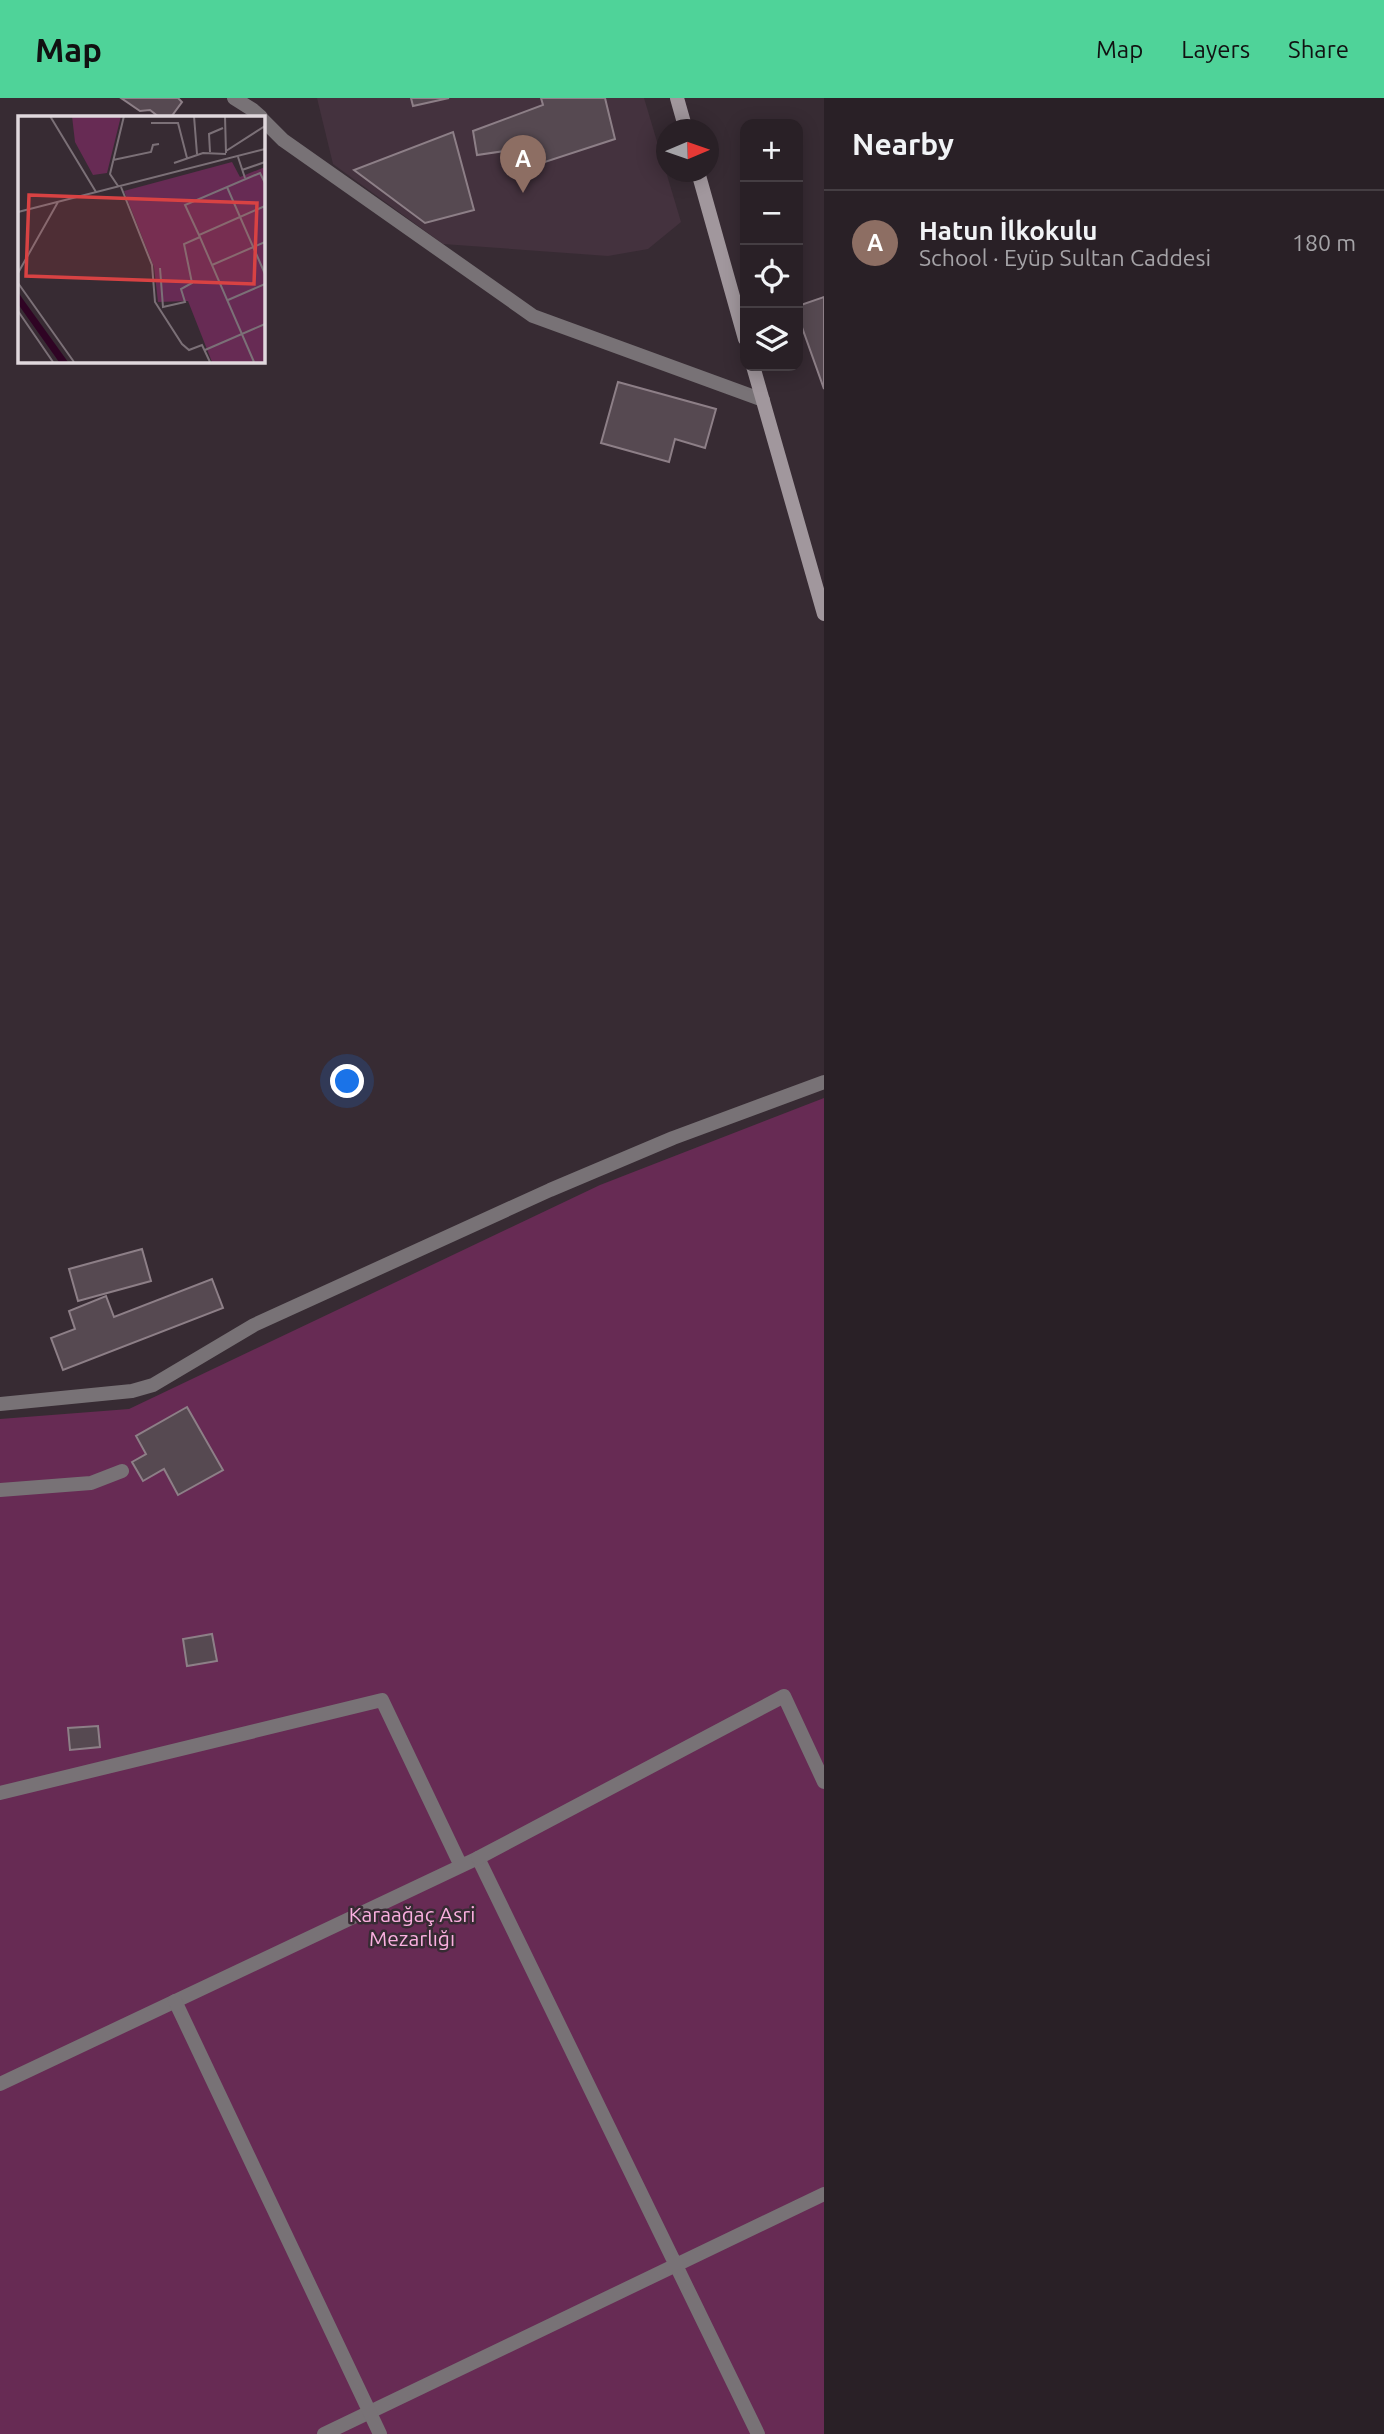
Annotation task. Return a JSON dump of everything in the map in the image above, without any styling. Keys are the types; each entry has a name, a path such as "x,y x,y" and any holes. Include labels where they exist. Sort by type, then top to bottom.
{"main road":[{"path":"677,98 683,119"},
{"path":"701,182 740,321"},
{"path":"754,371 824,614"}],"street":[{"path":"234,98 260,116"},
{"path":"264,120 283,140 533,316 763,400"},
{"path":"0,1404 132,1391 153,1385 254,1325 550,1190 673,1138 824,1082"},
{"path":"0,1490 91,1483 122,1471"},
{"path":"0,2084 478,1858 784,1696 824,1783"},
{"path":"0,1793 382,1700 461,1866"},
{"path":"478,1858 758,2434"},
{"path":"175,2001 380,2434"},
{"path":"324,2434 824,2194"}],"shaded area":[{"path":"317,98 644,98 656,138 656,182 669,182 681,222 648,249 608,256 443,244 333,164"}],"green space":[{"name":"Karaağaç Asri Mezarlığı","path":"824,1098 824,2434 0,2434 0,1419 129,1409 600,1185"}],"building":[{"path":"121,98 178,98 182,102 172,116 158,116 150,110 140,111"},
{"path":"411,98 449,98 413,106"},
{"path":"541,98 605,98 615,139 508,174 505,151 477,155 473,131 543,105"},
{"path":"453,132 474,210 425,223 354,170"},
{"path":"824,297 824,389 803,330 803,304"},
{"path":"618,382 716,409 705,448 675,439 669,462 601,443"},
{"path":"142,1249 151,1281 78,1301 69,1269"},
{"path":"212,1279 223,1308 63,1370 51,1338 75,1329 69,1311 106,1296 114,1317"},
{"path":"187,1407 223,1470 178,1495 164,1469 143,1481 132,1462 146,1454 136,1436"},
{"path":"212,1634 217,1661 187,1666 183,1639"},
{"path":"98,1726 100,1747 70,1750 68,1728"}],"place":[{"name":"Hatun İlkokulu","path":"523,193"}]}
